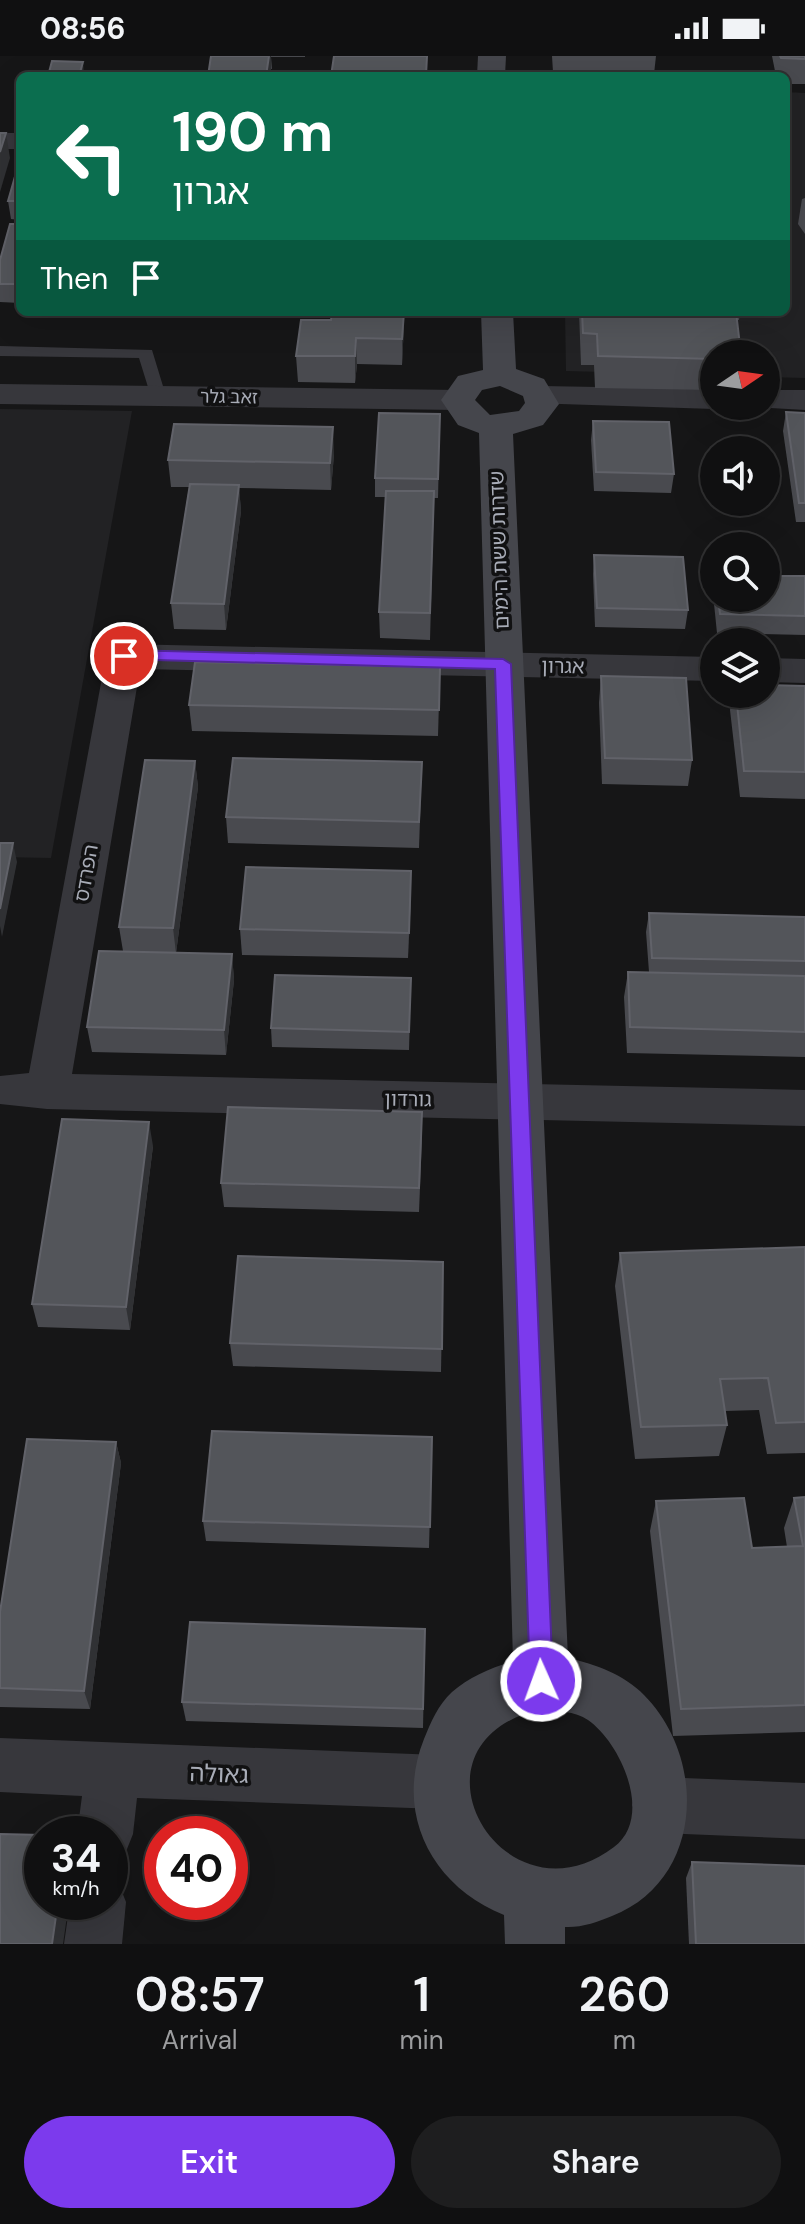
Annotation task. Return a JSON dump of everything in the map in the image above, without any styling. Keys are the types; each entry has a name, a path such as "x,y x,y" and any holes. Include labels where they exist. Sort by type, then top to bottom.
{"street":[{"path":"497,316 500,376"},
{"path":"500,376 531,384 541,396 539,412 531,418 496,426 468,417 458,400 470,383 500,376"},
{"name":"זאב גלר","path":"0,394 458,400"},
{"path":"541,396 700,399"},
{"path":"780,400 805,400"},
{"name":"שדרות ששת הימים","path":"496,426 541,1681"},
{"name":"אגרון","path":"124,656 700,669"},
{"name":"הפרדס","path":"29,1091 124,656"},
{"path":"780,670 805,671"},
{"name":"גורדון","path":"29,1091 805,1108"},
{"path":"541,1681 577,1685 611,1703 638,1731 655,1766 660,1805 656,1830 639,1865 611,1892 573,1905 534,1925 461,1858 443,1822 438,1782 451,1737 474,1708 506,1688 541,1681"},
{"name":"גאולה","path":"0,1765 438,1782"},
{"path":"107,1816 112,1770"},
{"path":"660,1805 805,1811"},
{"path":"93,1944 96,1920"}],"lane":[{"path":"0,351 146,353 158,396"}],"shaded area":[{"path":"790,92 805,93 805,378 780,377 780,340 700,340 700,375 566,371 565,316 790,316"},
{"path":"0,409 132,411 51,858 0,857"}],"building":[{"path":"211,56 269,56 267,72 209,72"},
{"path":"334,56 427,56 426,72 332,72"},
{"path":"805,56 805,59 781,58"},
{"path":"52,61 83,62 80,72 49,72"},
{"path":"0,133 6,133 0,152"},
{"path":"16,173 16,201 8,201"},
{"path":"10,224 16,224 16,284 0,284 0,260"},
{"path":"332,316 404,316 402,339 356,338 355,356 296,356 301,320 331,320"},
{"path":"582,316 736,316 739,340 700,340 700,359 598,356 597,334 583,333"},
{"path":"786,412 805,413 805,503 799,503"},
{"path":"379,413 440,414 438,479 375,478"},
{"path":"593,421 669,422 674,474 596,472"},
{"path":"174,424 333,427 330,463 168,460"},
{"path":"190,484 239,485 224,604 171,603"},
{"path":"386,491 434,491 430,613 379,612"},
{"path":"594,555 683,557 688,610 597,608"},
{"path":"780,576 805,576 805,616 720,614 780,612"},
{"path":"195,662 440,667 439,710 189,705"},
{"path":"601,676 686,678 692,760 605,758"},
{"path":"780,685 805,686 805,772 744,771 737,708 780,708"},
{"path":"233,758 422,762 419,822 226,817"},
{"path":"145,760 195,761 173,928 119,927"},
{"path":"0,843 13,843 0,909"},
{"path":"246,867 411,871 409,933 240,929"},
{"path":"649,913 805,917 805,961 652,958"},
{"path":"99,951 232,954 224,1030 87,1027"},
{"path":"628,972 805,976 805,1032 630,1027"},
{"path":"275,975 411,978 409,1032 271,1028"},
{"path":"228,1107 422,1112 419,1188 221,1183"},
{"path":"62,1119 149,1122 126,1307 32,1304"},
{"path":"805,1247 805,1422 776,1423 768,1378 720,1379 727,1425 641,1427 620,1253"},
{"path":"238,1256 443,1262 442,1349 230,1343"},
{"path":"212,1431 432,1437 430,1527 203,1521"},
{"path":"27,1439 116,1442 84,1691 0,1688 0,1612"},
{"path":"805,1497 805,1705 681,1709 656,1501 744,1498 752,1548 803,1546 794,1498"},
{"path":"190,1622 425,1629 423,1709 182,1702"},
{"path":"0,1834 24,1835 24,1920 55,1920 52,1944 0,1944"},
{"path":"692,1862 805,1866 805,1944 696,1944"}],"route":[{"path":"124,656 503,664 541,1681"}]}
